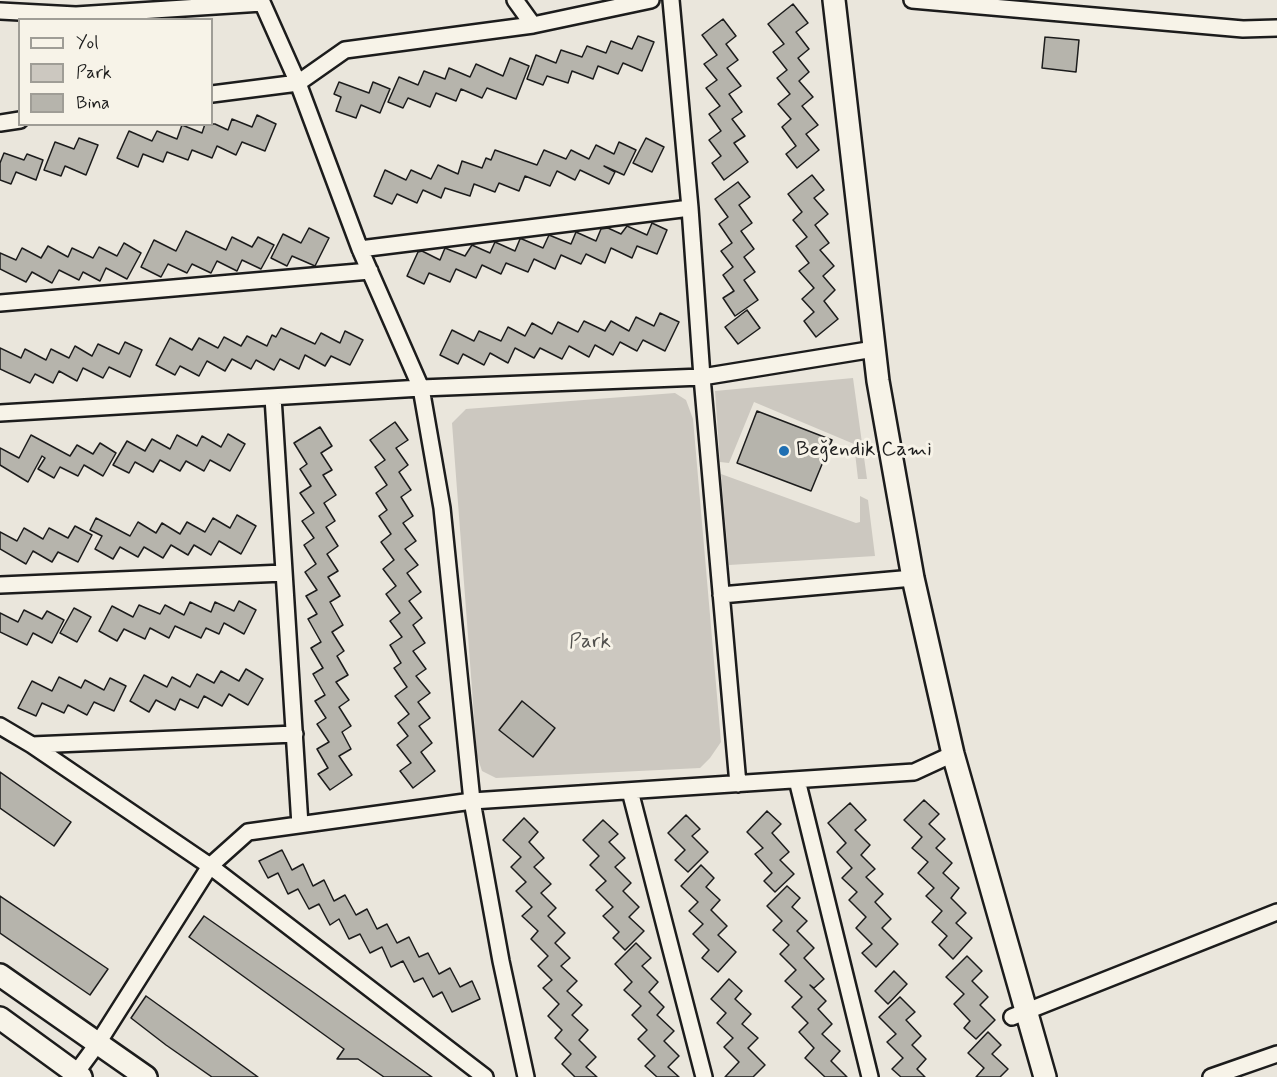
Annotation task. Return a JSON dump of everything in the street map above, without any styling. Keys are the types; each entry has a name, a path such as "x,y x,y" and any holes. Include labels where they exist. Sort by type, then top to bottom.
{"street":[{"path":"515,0 533,26"},
{"path":"213,94 298,83 345,50 533,26 651,0"},
{"path":"671,0 738,784"},
{"path":"834,0 878,381 913,578 953,754 1019,1014 1045,1077"},
{"path":"912,0 1243,29 1277,28"},
{"path":"0,11 76,15 261,1 298,83 360,249 421,388 441,508 471,801 501,961 526,1077"},
{"path":"0,123 18,120"},
{"path":"360,249 690,208"},
{"path":"0,303 370,271"},
{"path":"0,413 421,388 702,377 874,349"},
{"path":"273,397 300,825"},
{"path":"0,585 284,573"},
{"path":"721,595 913,578"},
{"path":"0,726 32,745 210,866 480,1076"},
{"path":"32,745 294,734"},
{"path":"0,1018 78,1075 210,866 248,832 471,801 914,772 953,754"},
{"path":"797,780 870,1077"},
{"path":"630,791 704,1077"},
{"path":"1019,1014 1277,912"},
{"path":"0,975 146,1077"},
{"path":"1211,1077 1252,1070 1277,1054"}],"green space":[{"path":"853,378 867,479 858,479 854,444 754,402 729,463 720,462 715,391"},
{"name":"Park","path":"675,393 686,400 693,419 721,742 700,768 496,778 482,771 477,756 452,423 466,409"},
{"path":"721,474 856,523 860,522 860,496 868,500 875,556 729,565"}],"building":[{"path":"793,4 808,23 796,32 809,49 798,58 809,72 799,81 813,97 802,106 818,125 806,134 819,150 797,168 786,154 796,146 782,127 791,119 778,104 790,94 777,78 787,70 773,52 784,44 768,24"},
{"path":"723,19 736,36 726,44 738,60 727,68 741,86 729,94 742,112 732,119 745,136 734,143 748,162 724,180 712,163 721,156 709,140 721,131 709,114 720,106 706,88 717,80 704,64 717,55 702,35"},
{"path":"638,36 654,42 642,71 623,63 618,74 598,66 593,79 572,71 568,83 547,76 543,85 527,79 536,55 556,63 561,50 582,57 587,46 606,53 611,41 632,49"},
{"path":"1045,37 1079,40 1076,72 1042,68"},
{"path":"510,58 529,66 516,99 487,88 482,98 461,89 456,101 436,93 430,107 408,98 403,108 388,102 399,77 418,85 424,71 445,79 449,68 470,77 476,64 503,76"},
{"path":"339,82 369,93 373,82 390,89 380,113 361,105 356,118 336,111 341,97 334,94"},
{"path":"257,115 276,124 265,151 242,142 236,155 217,146 212,158 192,150 188,160 167,152 163,162 143,154 138,167 117,158 129,131 152,141 157,131 177,139 182,126 202,133 204,126 213,126 213,124 228,130 232,119 252,127"},
{"path":"79,138 98,145 86,175 65,166 61,176 44,170 55,142 74,149"},
{"path":"646,138 664,147 652,172 633,163"},
{"path":"619,142 636,150 624,175 604,166 615,172 609,184 580,170 575,180 557,171 550,186 525,176 519,191 499,183 495,192 474,184 470,196 445,188 441,198 423,190 417,203 397,194 392,204 374,196 385,170 406,180 411,170 431,179 438,165 458,174 462,161 482,168 486,158 491,160 495,150 537,165 544,150 566,159 571,150 589,159 596,145 614,154"},
{"path":"4,153 24,160 27,154 43,160 36,180 16,172 11,184 0,180 0,163"},
{"path":"812,175 824,190 814,198 828,214 815,225 829,243 820,250 834,266 823,276 835,290 824,301 838,319 816,337 804,321 814,312 802,299 814,288 799,271 809,263 796,246 807,237 793,220 802,212 788,194"},
{"path":"738,182 750,197 739,205 752,223 741,231 754,249 744,257 755,272 744,280 758,300 735,316 723,298 734,291 723,275 733,267 721,251 732,243 719,224 728,217 715,199"},
{"path":"652,223 667,230 657,254 637,246 632,258 611,248 605,263 586,254 581,264 561,255 555,269 534,259 528,272 506,263 501,274 482,265 476,278 456,269 450,282 429,273 424,284 407,276 418,252 422,251 440,260 445,248 465,256 472,245 490,253 495,242 515,251 520,239 543,248 549,235 571,244 576,232 596,241 601,229 608,228 621,234 627,226 647,235"},
{"path":"309,228 329,238 315,266 292,256 287,266 271,258 283,234 301,243"},
{"path":"186,231 226,250 232,237 252,247 258,237 274,245 261,269 242,260 237,271 217,261 211,273 192,264 187,273 168,264 161,277 141,267 154,240 176,251"},
{"path":"124,243 141,253 127,279 106,268 100,281 83,272 79,280 59,270 52,283 32,272 26,282 0,269 0,253 16,260 22,248 41,258 48,246 68,257 72,248 93,258 99,247 117,256"},
{"path":"747,310 760,328 738,344 725,327"},
{"path":"660,313 679,322 665,351 643,340 637,351 620,342 613,355 595,345 589,357 569,346 562,359 540,348 534,358 515,348 508,363 490,353 484,365 463,354 458,364 440,355 452,330 474,341 479,331 501,341 508,327 525,336 532,323 552,334 558,322 578,332 584,321 605,331 611,321 629,331 636,317 654,326"},
{"path":"281,328 315,344 321,333 340,343 345,331 363,340 350,365 331,356 325,366 305,355 299,369 280,359 274,370 256,360 251,369 232,359 225,371 207,361 199,376 180,366 175,375 156,365 170,338 192,350 199,338 218,348 224,337 241,346 247,336 267,346 272,335 276,337"},
{"path":"125,342 142,350 130,377 109,367 103,378 83,368 77,381 59,371 53,383 35,374 30,383 0,369 0,348 21,358 25,349 46,360 51,349 69,358 75,346 92,356 98,344 119,354"},
{"name":"Beğendik Cami","path":"757,411 832,440 811,491 737,463"},
{"path":"395,422 408,440 396,448 408,465 399,472 411,490 401,497 413,516 403,523 416,541 405,549 418,565 407,573 421,592 409,601 422,618 413,625 425,643 413,651 426,669 416,676 430,693 418,702 430,718 419,726 432,743 421,752 435,771 413,788 400,771 411,763 397,745 408,736 398,723 409,714 395,696 407,687 394,668 401,663 390,645 402,637 390,621 400,613 386,594 396,586 383,569 394,560 381,542 391,534 379,516 387,510 376,493 387,485 375,467 385,460 370,440"},
{"path":"320,427 332,446 321,453 332,470 323,475 336,495 324,503 335,521 326,527 338,546 327,554 338,571 328,577 340,596 330,602 343,625 332,632 344,651 337,656 348,675 336,682 349,700 339,707 351,726 342,732 351,749 339,756 352,775 330,790 318,774 328,768 317,749 329,742 317,724 326,718 315,701 325,695 313,674 323,668 311,648 321,642 308,619 317,614 306,596 317,590 305,572 316,564 304,545 314,538 302,521 314,513 300,493 311,486 300,469 307,464 294,443"},
{"path":"228,434 245,444 230,471 210,460 204,471 186,461 180,471 160,460 153,472 135,462 129,473 113,465 127,441 145,451 152,439 170,449 177,435 197,446 202,436 221,447"},
{"path":"31,435 70,456 77,445 93,454 100,443 116,453 103,476 84,465 78,476 60,467 54,478 38,469 45,458 42,456 28,482 0,465 0,448 19,458"},
{"path":"237,515 256,526 241,554 219,541 211,555 194,545 188,555 171,545 163,558 144,547 138,557 120,547 113,559 95,549 102,536 90,530 96,518 130,536 138,522 156,533 162,523 180,534 187,522 205,532 213,518 230,528"},
{"path":"75,526 92,535 78,562 58,552 52,562 33,551 26,564 0,549 0,532 17,541 24,528 43,539 49,528 68,538"},
{"path":"239,601 256,610 244,634 224,623 219,634 206,628 201,638 175,626 169,638 150,628 145,639 124,629 117,641 99,631 112,606 133,617 139,605 160,614 165,605 184,615 190,602 211,612 215,602 234,611"},
{"path":"74,608 91,617 77,642 60,633"},
{"path":"24,610 42,619 47,611 64,620 52,643 33,633 27,645 0,632 0,613 18,622"},
{"path":"246,669 263,679 248,705 229,694 222,706 204,696 198,708 180,699 175,710 156,700 149,712 130,701 144,675 167,687 172,677 190,687 197,674 214,683 221,671 239,681"},
{"path":"59,677 81,688 85,680 104,690 110,678 126,686 114,711 94,702 87,715 68,705 64,713 42,703 36,716 18,708 32,681 52,691"},
{"path":"522,701 555,728 533,757 499,730"},
{"path":"0,772 71,822 54,846 0,808"},
{"path":"924,800 939,814 929,824 945,839 936,848 952,863 943,873 959,888 951,898 966,913 956,923 972,938 953,959 939,945 947,936 932,922 942,911 926,896 934,888 918,873 928,862 912,848 922,837 904,820"},
{"path":"850,803 866,820 855,830 870,845 861,855 875,869 866,877 883,894 875,902 891,919 882,928 898,944 876,967 862,953 872,944 856,928 866,917 849,900 857,892 842,878 852,868 837,852 846,843 828,823"},
{"path":"767,811 781,824 772,833 789,852 780,860 794,874 775,892 764,881 772,873 755,854 763,848 747,832"},
{"path":"686,815 700,829 692,836 708,852 688,872 675,860 685,850 668,833"},
{"path":"524,818 538,832 529,842 544,858 534,867 551,884 541,893 556,908 548,916 565,933 555,943 570,958 561,966 577,981 567,991 582,1005 572,1015 588,1030 579,1040 596,1057 586,1067 597,1077 575,1077 562,1064 571,1054 555,1038 562,1030 548,1016 559,1004 543,988 552,980 538,966 548,956 531,939 538,931 522,916 532,907 516,891 526,882 511,867 521,857 503,840"},
{"path":"603,820 618,834 609,842 625,858 615,867 631,883 623,891 639,907 629,917 644,931 625,950 613,938 619,932 603,916 613,907 596,890 606,881 590,865 599,856 583,840"},
{"path":"282,850 292,870 303,864 313,886 324,880 334,901 345,895 356,915 367,909 377,929 387,924 397,943 409,937 419,957 428,953 439,974 450,968 460,987 472,981 480,999 452,1012 442,992 433,997 423,978 414,982 403,961 391,967 382,947 370,953 360,934 349,939 339,919 330,925 319,904 309,909 298,889 288,894 278,873 268,878 259,861"},
{"path":"701,865 714,878 706,887 720,900 711,910 727,926 718,935 736,952 718,972 702,958 709,950 693,934 703,924 689,911 698,902 681,886"},
{"path":"787,886 800,898 792,907 807,921 797,931 814,948 804,958 824,979 814,988 810,985 826,1001 818,1009 832,1024 822,1034 840,1051 831,1061 847,1077 825,1077 805,1058 814,1048 799,1032 808,1023 792,1007 802,997 785,981 796,970 780,954 789,945 773,930 782,921 767,906"},
{"path":"0,896 108,969 90,995 0,933"},
{"path":"204,916 432,1077 384,1077 358,1059 337,1059 344,1049 189,937"},
{"path":"636,943 651,958 642,966 658,982 649,992 664,1007 657,1015 674,1031 664,1041 679,1056 668,1067 679,1077 657,1077 645,1066 655,1056 638,1039 647,1030 632,1015 641,1006 624,990 632,982 615,964"},
{"path":"967,956 982,971 972,981 988,997 980,1005 995,1020 976,1039 964,1028 970,1021 954,1004 964,994 946,977"},
{"path":"894,971 907,984 888,1004 875,991"},
{"path":"729,979 742,991 735,999 751,1014 742,1024 758,1038 748,1048 765,1065 753,1077 725,1077 739,1062 724,1047 733,1038 717,1023 726,1013 711,999"},
{"path":"146,996 258,1077 212,1077 166,1045 131,1018"},
{"path":"900,997 915,1012 906,1020 921,1036 912,1045 926,1059 917,1069 925,1077 901,1077 892,1069 903,1058 887,1042 896,1034 879,1017"},
{"path":"988,1032 1001,1045 992,1054 1008,1069 1000,1077 976,1077 984,1068 968,1053"}],"place":[{"name":"Beğendik Cami","path":"784,451"}]}
